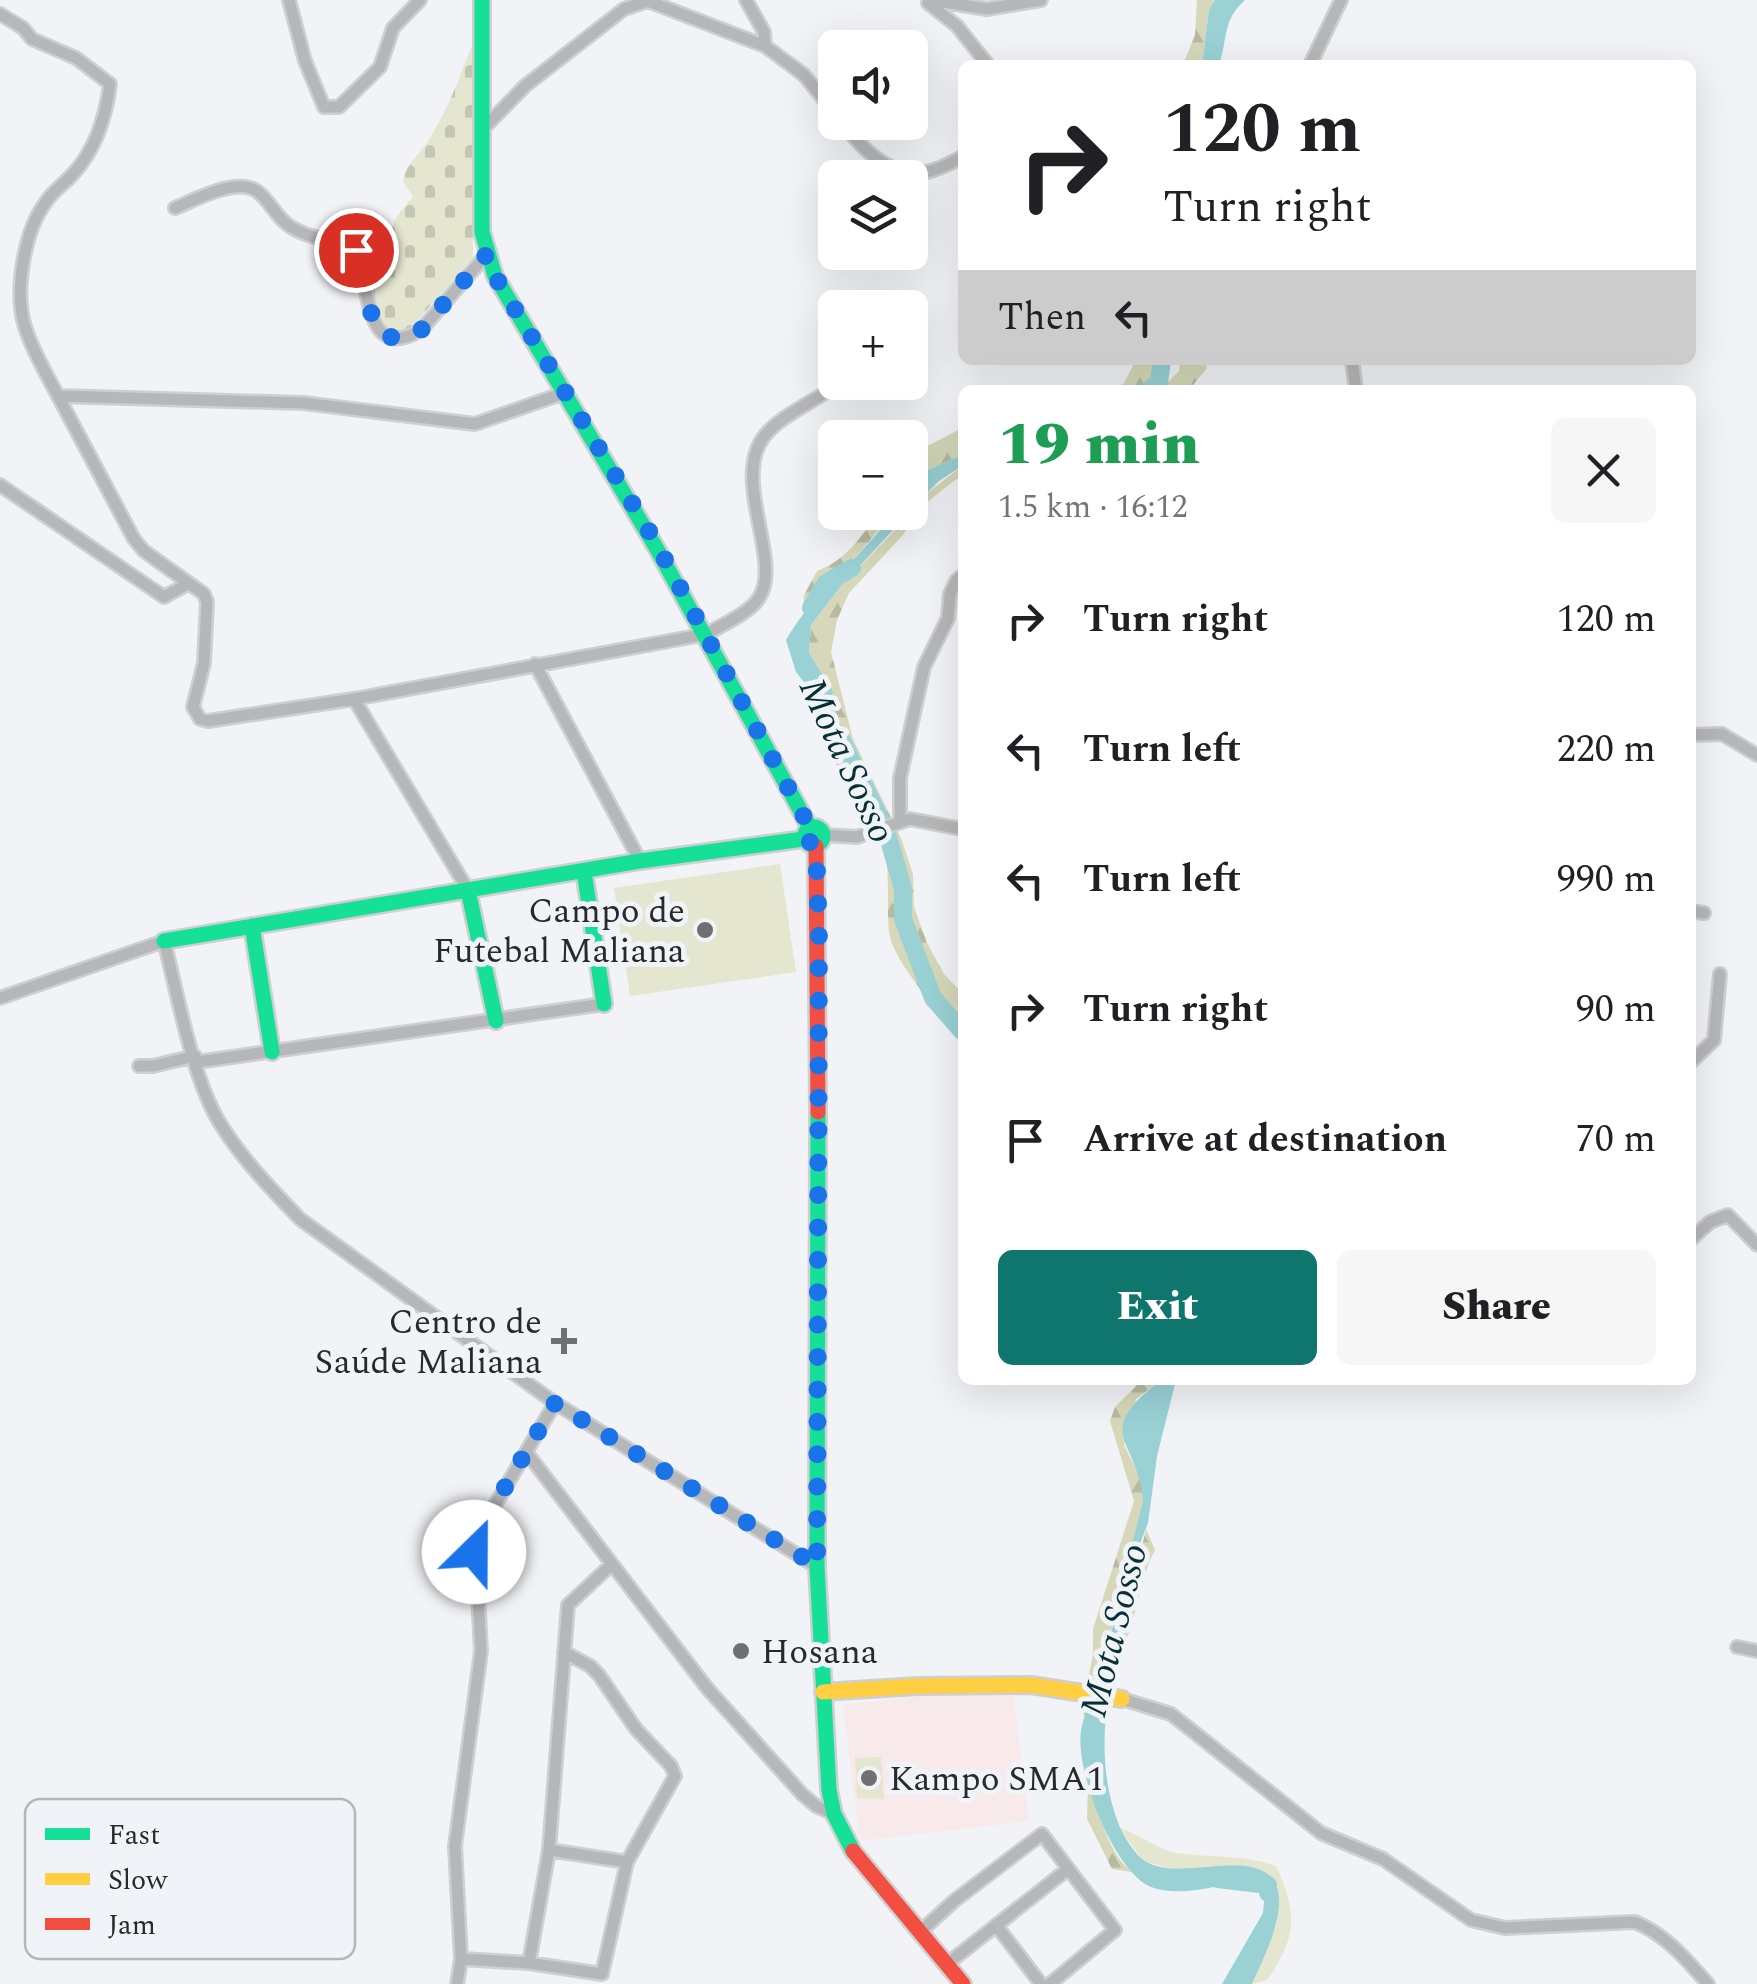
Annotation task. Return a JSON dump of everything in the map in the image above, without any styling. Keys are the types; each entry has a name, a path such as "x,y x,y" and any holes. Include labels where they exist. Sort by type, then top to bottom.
{"main road":[{"path":"482,0 482,232 495,276 707,634 813,837 819,932 817,1566 829,1790 834,1814 853,1852 963,1984"},
{"path":"164,942 584,871 813,837"},
{"path":"584,871 604,1004"},
{"path":"468,890 496,1021"},
{"path":"252,926 272,1052"},
{"path":"823,1692 1031,1685 1122,1699"}],"street":[{"path":"288,0 305,61 324,107 338,106 380,67 394,28 420,0"},
{"path":"746,0 764,32 765,46"},
{"path":"928,0 987,9 1041,0"},
{"path":"928,0 957,26 984,60"},
{"path":"1312,60 1341,0"},
{"path":"481,130 525,86 624,9 648,1 765,46 804,75 818,92"},
{"path":"0,14 38,43 76,58 110,84 108,103 88,156 46,202 28,236 22,281 23,322 35,355 134,539 144,552 204,594 204,663 193,707 200,719 208,721 354,699 707,634 751,607 765,585 751,473 757,447 765,434 818,398"},
{"path":"858,140 875,158 902,171 930,172 958,159"},
{"path":"175,208 208,195 248,188 256,190 287,225 352,246 374,322 381,332 395,338 410,337 421,330 487,254"},
{"path":"58,396 303,403 475,424 567,392"},
{"path":"0,486 164,597 189,583"},
{"path":"900,820 900,778 924,666 948,618 950,594 958,579"},
{"path":"535,664 640,862"},
{"path":"354,699 468,890"},
{"path":"1696,735 1722,734 1757,755"},
{"path":"813,837 857,837 900,820 958,828"},
{"path":"1696,912 1704,913"},
{"path":"0,998 164,942 196,1059 219,1123 300,1219 555,1403 817,1566"},
{"path":"1696,1058 1714,1040 1720,974"},
{"path":"139,1066 272,1052 604,1004"},
{"path":"1696,1235 1710,1222 1728,1215 1757,1245"},
{"path":"457,1984 461,1959 455,1846 480,1669 476,1540 555,1403"},
{"path":"526,1453 707,1688 802,1794 834,1814"},
{"path":"529,1963 549,1850 568,1605 612,1564"},
{"path":"1737,1647 1757,1652"},
{"path":"461,1959 529,1963 602,1974 628,1862 675,1776 599,1675 564,1652"},
{"path":"1122,1699 1171,1714 1321,1833 1383,1859 1471,1920 1505,1928 1635,1922 1650,1928 1708,1984"},
{"path":"920,1932 1042,1834 1115,1930 1050,1984"},
{"path":"549,1850 628,1862"},
{"path":"947,1964 1068,1869"},
{"path":"996,1925 1041,1984"}],"shaded area":[{"path":"1012,1685 1029,1821 860,1841 843,1705"}],"green space":[{"path":"1197,0 1215,0 1209,9 1203,60 1185,60 1195,35"},
{"path":"474,40 473,257 408,331 393,333 372,297 368,255 384,258 393,253 394,222 413,197 403,181 405,175 442,117"},
{"path":"1133,365 1162,365 1148,385 1121,385"},
{"path":"1180,365 1207,368 1193,385 1165,385 1179,371"},
{"path":"958,430 958,457 928,470 928,446"},
{"path":"958,469 955,480 928,501 928,493"},
{"path":"866,530 879,530 803,610 804,595 817,571 845,554"},
{"path":"895,530 906,530 849,593 837,620 831,652 853,739 901,838 913,874 914,907 927,943 944,974 958,989 958,1034 919,988 892,944 880,833 831,754 809,699 818,700 845,753 852,757 831,701 833,691 809,653 811,625 841,586"},
{"name":"Campo de Futebal Maliana","path":"780,864 796,972 630,996 614,888"},
{"path":"1137,1385 1154,1385 1136,1399 1124,1445 1142,1481 1143,1501 1100,1675 1085,1719 1082,1710 1093,1654 1093,1629 1134,1501 1110,1421 1115,1407"},
{"path":"1146,1529 1155,1550 1117,1656"},
{"name":"Kampo SMA1","path":"881,1757 884,1799 857,1798 855,1758"},
{"path":"1088,1783 1110,1843 1132,1872 1112,1869 1087,1819"},
{"path":"1119,1827 1171,1852 1239,1858 1276,1866 1288,1898 1291,1925 1284,1951 1267,1980 1252,1984 1277,1923 1276,1883 1232,1865 1172,1869 1143,1861"}],"water":[{"path":"1215,0 1245,0 1229,22 1220,60 1203,60 1209,9"},
{"path":"958,457 958,469 928,492 928,470"},
{"path":"879,530 893,530 811,625 809,653 833,691 831,701 853,758 845,753 818,700 796,672 786,640 810,606"},
{"path":"1155,1385 1175,1385 1157,1456 1148,1523 1110,1683 1105,1754 1109,1790 1121,1829 1145,1861 1175,1868 1245,1866 1271,1877 1278,1890 1276,1922 1252,1984 1222,1984 1263,1913 1265,1890 1250,1879 1200,1889 1174,1891 1151,1887 1123,1861 1111,1841 1084,1770 1082,1724 1101,1673 1143,1501 1123,1426 1140,1398"}],"waterway":[{"name":"Mota Sosso","path":"1156,385 1161,365"},
{"name":"Mota Sosso","path":"811,608 826,583 852,568"},
{"name":"Mota Sosso","path":"840,737 887,833 903,889 903,919 933,998 958,1026"},
{"name":"Mota Sosso","path":"1218,1879 1268,1885 1268,1893"}],"traffic: fast":[{"path":"482,0 482,232 495,276 657,549 810,828"},
{"path":"814,827 821,829 823,836 821,843 814,845 807,843 805,836 807,829 814,827"},
{"path":"164,941 640,861 804,839"},
{"path":"584,871 604,1004"},
{"path":"468,890 496,1021"},
{"path":"252,926 272,1052"},
{"path":"818,1112 817,1567 829,1790 834,1814 853,1851"}],"traffic: slow":[{"path":"823,1692 1031,1685 1122,1699"}],"traffic: jam":[{"path":"816,846 818,1112"},
{"path":"853,1851 963,1984"}],"place":[{"name":"Campo de Futebal Maliana","path":"705,930"},
{"name":"Centro de Saúde Maliana","path":"564,1341"},
{"name":"Hosana","path":"741,1651"},
{"name":"Kampo SMA1","path":"869,1778"}],"route":[{"path":"356,250 374,322 381,332 395,338 410,337 421,330 487,254 495,276 707,634 810,828 804,838 816,846 817,1566 555,1403 479,1531 474,1552"}]}
